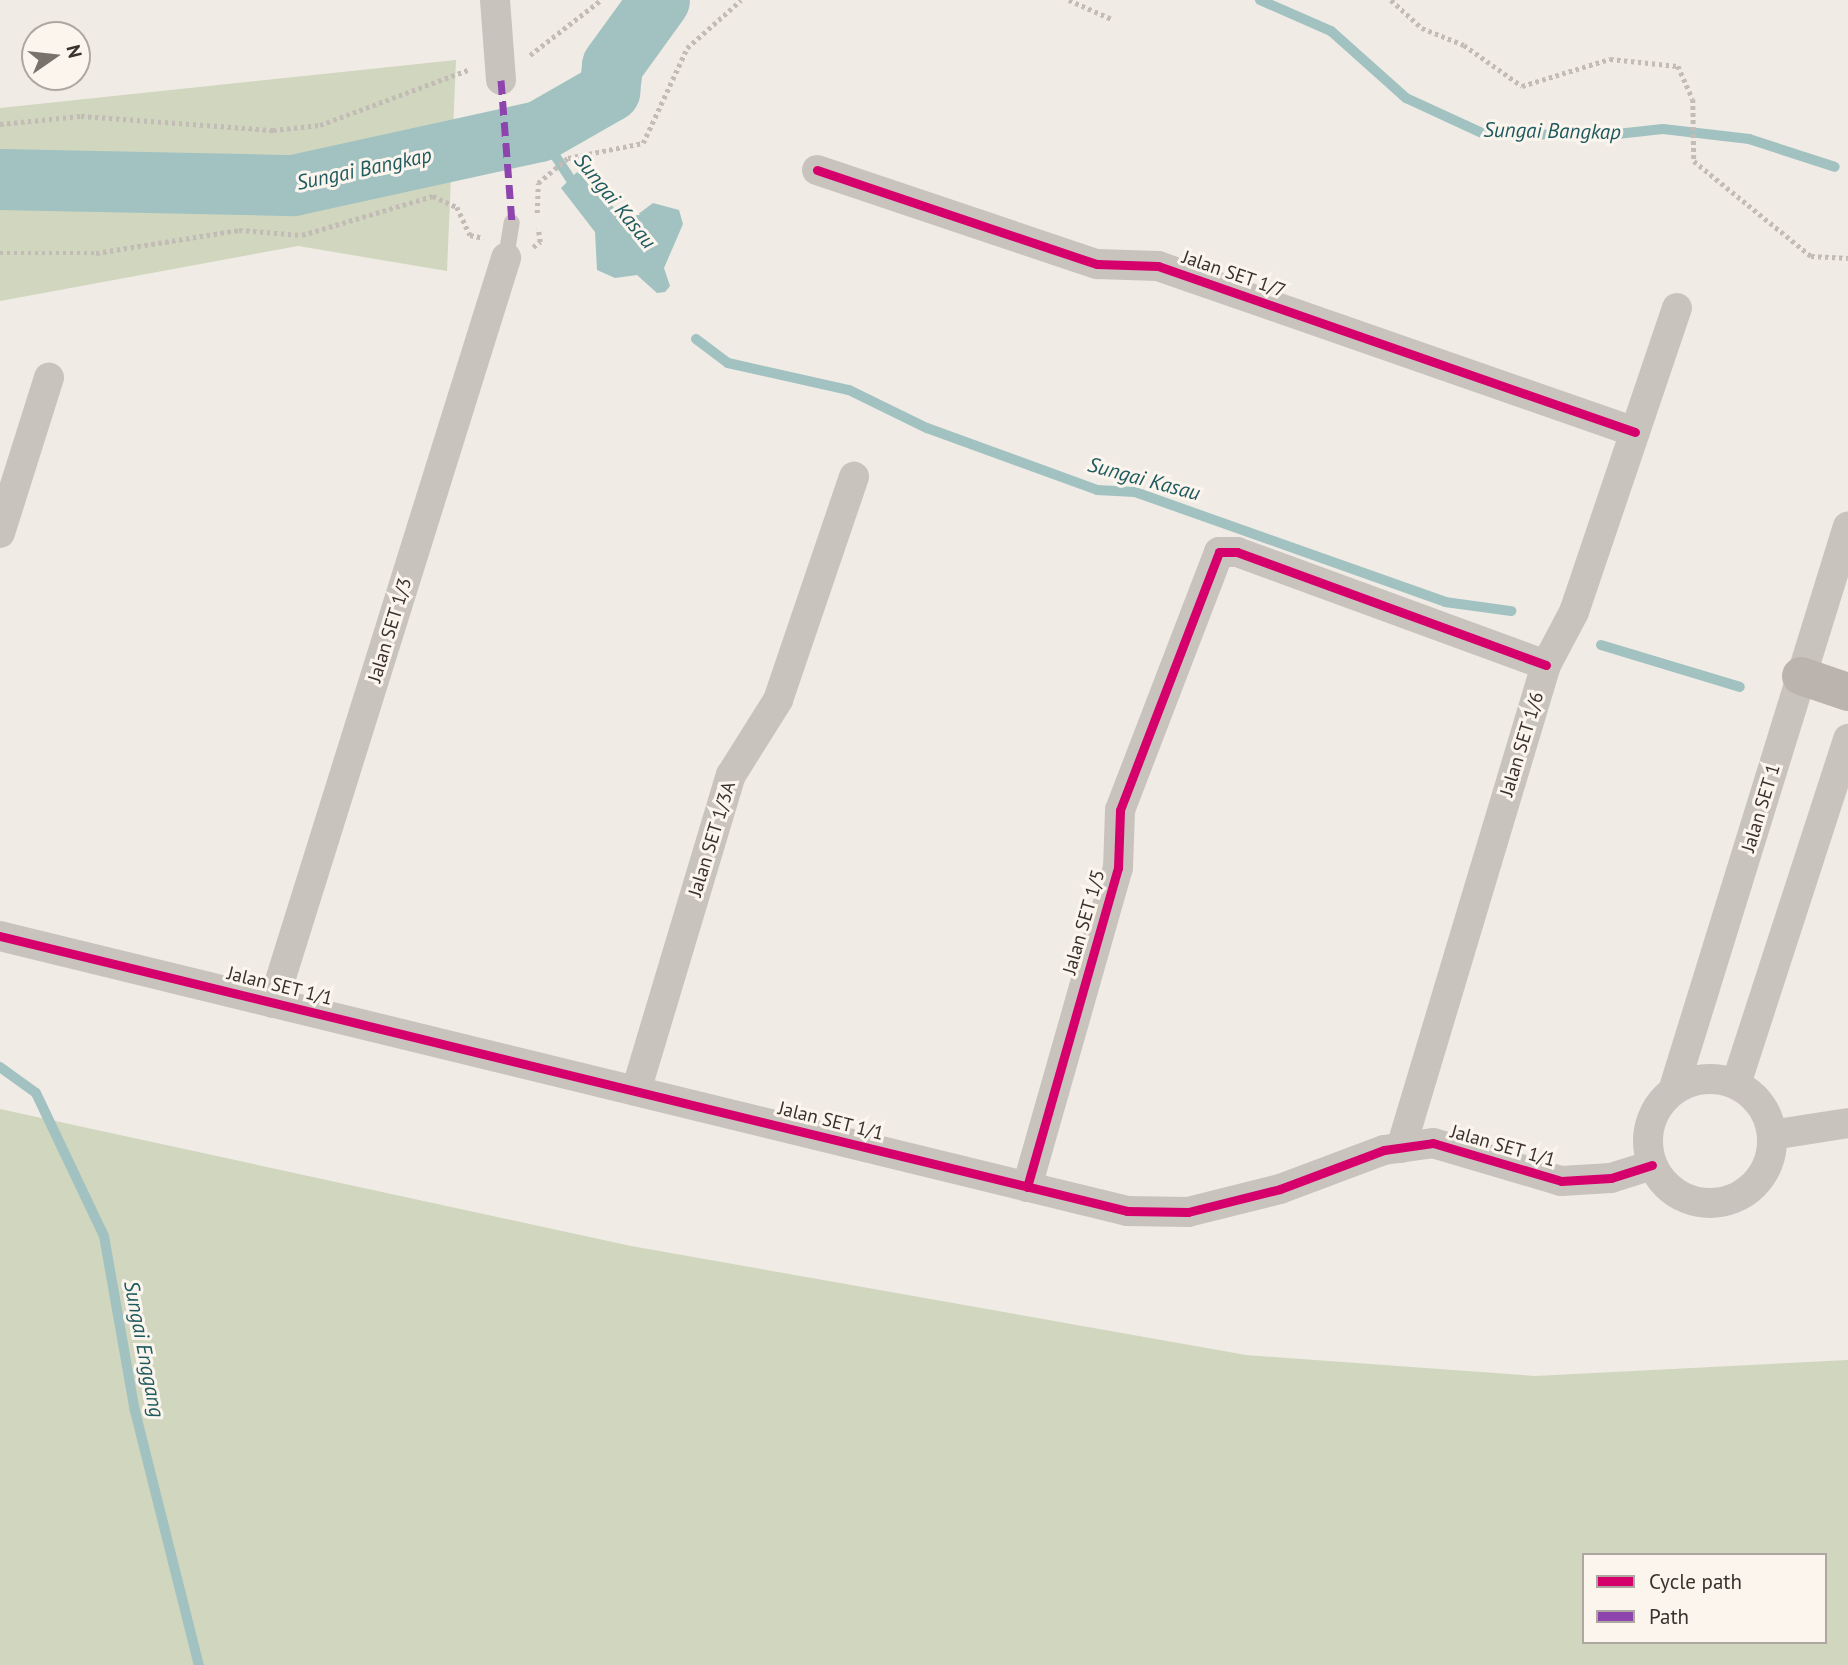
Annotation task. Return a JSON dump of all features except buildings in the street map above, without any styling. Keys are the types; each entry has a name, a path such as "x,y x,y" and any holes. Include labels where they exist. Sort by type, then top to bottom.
{"street":[{"path":"495,0 500,73"},
{"name":"Jalan SET 1/7","path":"817,170 1097,264 1158,266 1635,432"},
{"name":"Jalan SET 1/3","path":"273,1003 507,251"},
{"name":"Jalan SET 1/6","path":"1401,1148 1546,665 1574,612 1677,308"},
{"path":"0,533 50,378"},
{"name":"Jalan SET 1/3A","path":"636,1091 731,775 778,700 853,477"},
{"name":"Jalan SET 1","path":"1673,1091 1848,526"},
{"name":"Jalan SET 1/5","path":"1027,1187 1118,869 1120,810 1219,552 1237,552 1546,665"},
{"path":"1801,676 1848,692"},
{"path":"1735,1084 1848,739"},
{"name":"Jalan SET 1/1","path":"0,936 1127,1211 1188,1212 1401,1148 1433,1143 1561,1181 1611,1178 1652,1165"},
{"path":"1703,1079 1735,1084 1766,1114 1772,1135 1763,1173 1734,1199 1696,1202 1677,1195 1652,1165 1650,1124 1673,1091 1703,1079"},
{"path":"1772,1135 1848,1123"}],"lane":[{"path":"507,251 512,222"}],"path":[{"path":"0,124 81,116 274,130 320,125 471,69 500,73 555,41 601,0"},
{"path":"0,253 96,253 239,230 302,235 433,196 457,207 470,235 507,251 531,248 540,242 538,183 568,159 643,143 687,48 741,0"},
{"path":"1069,0 1114,20"},
{"path":"1391,0 1422,28 1464,46 1522,86 1610,59 1650,59 1678,66 1693,99 1694,161 1811,256 1848,258"}],"green space":[{"path":"456,60 447,271 298,246 0,301 0,108"},
{"path":"0,1109 631,1246 1246,1355 1535,1376 1848,1360 1848,1665 0,1665"}],"water":[{"path":"577,172 603,192 625,224 653,203 679,210 683,224 664,268 670,286 665,292 657,293 637,275 615,278 597,270 595,232 561,188"}],"waterway":[{"name":"Sungai Bangkap","path":"0,179 293,185 539,131 609,91 612,65 659,0"},
{"name":"Sungai Bangkap","path":"1260,0 1331,31 1406,98 1482,133 1599,136 1663,129 1749,139 1835,167"},
{"name":"Sungai Kasau","path":"539,131 577,189"},
{"name":"Sungai Kasau","path":"696,339 728,363 849,390 927,428 1097,490 1135,492 1445,602 1511,611"},
{"name":"Sungai Kasau","path":"1601,645 1740,687"},
{"name":"Sungai Enggang","path":"0,1067 36,1093 104,1236 135,1411 199,1665"}],"marked path":[{"path":"501,80 512,222"}],"cycle path":[{"path":"817,170 1097,264 1158,266 1635,432"},
{"path":"1027,1187 1118,868 1120,810 1219,552 1237,552 1546,665"},
{"path":"0,936 1127,1211 1188,1212 1280,1189 1384,1150 1433,1143 1561,1181 1611,1178 1652,1165"}]}
